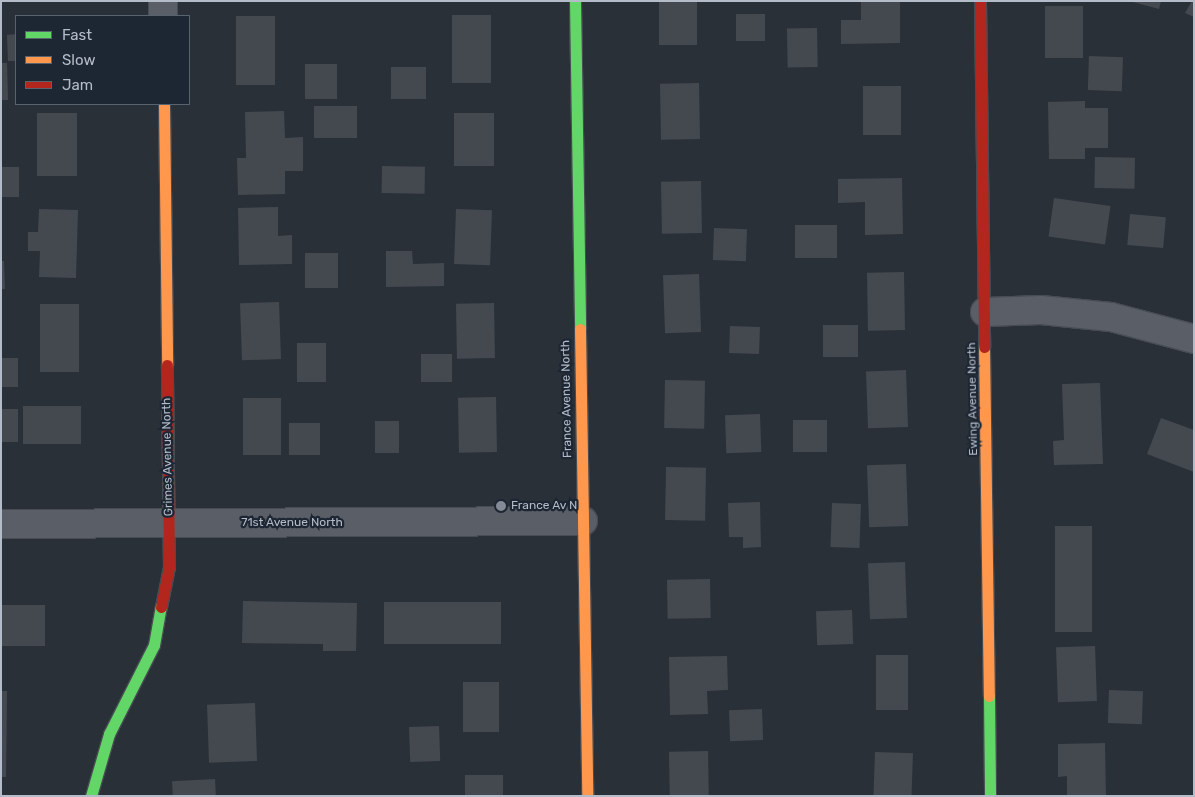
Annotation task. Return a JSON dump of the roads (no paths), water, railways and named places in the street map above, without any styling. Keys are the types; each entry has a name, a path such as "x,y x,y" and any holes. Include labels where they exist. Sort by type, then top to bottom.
{"street":[{"path":"163,1 164,15"},
{"name":"France Avenue North","path":"575,1 587,796"},
{"name":"Ewing Avenue North","path":"980,1 990,796"},
{"name":"Grimes Avenue North","path":"92,796 109,734 154,645 169,567 164,105"},
{"path":"985,312 1041,310 1111,317 1194,339"},
{"name":"71st Avenue North","path":"1,524 582,521"}],"place":[{"name":"France Av N","path":"501,506"}]}
